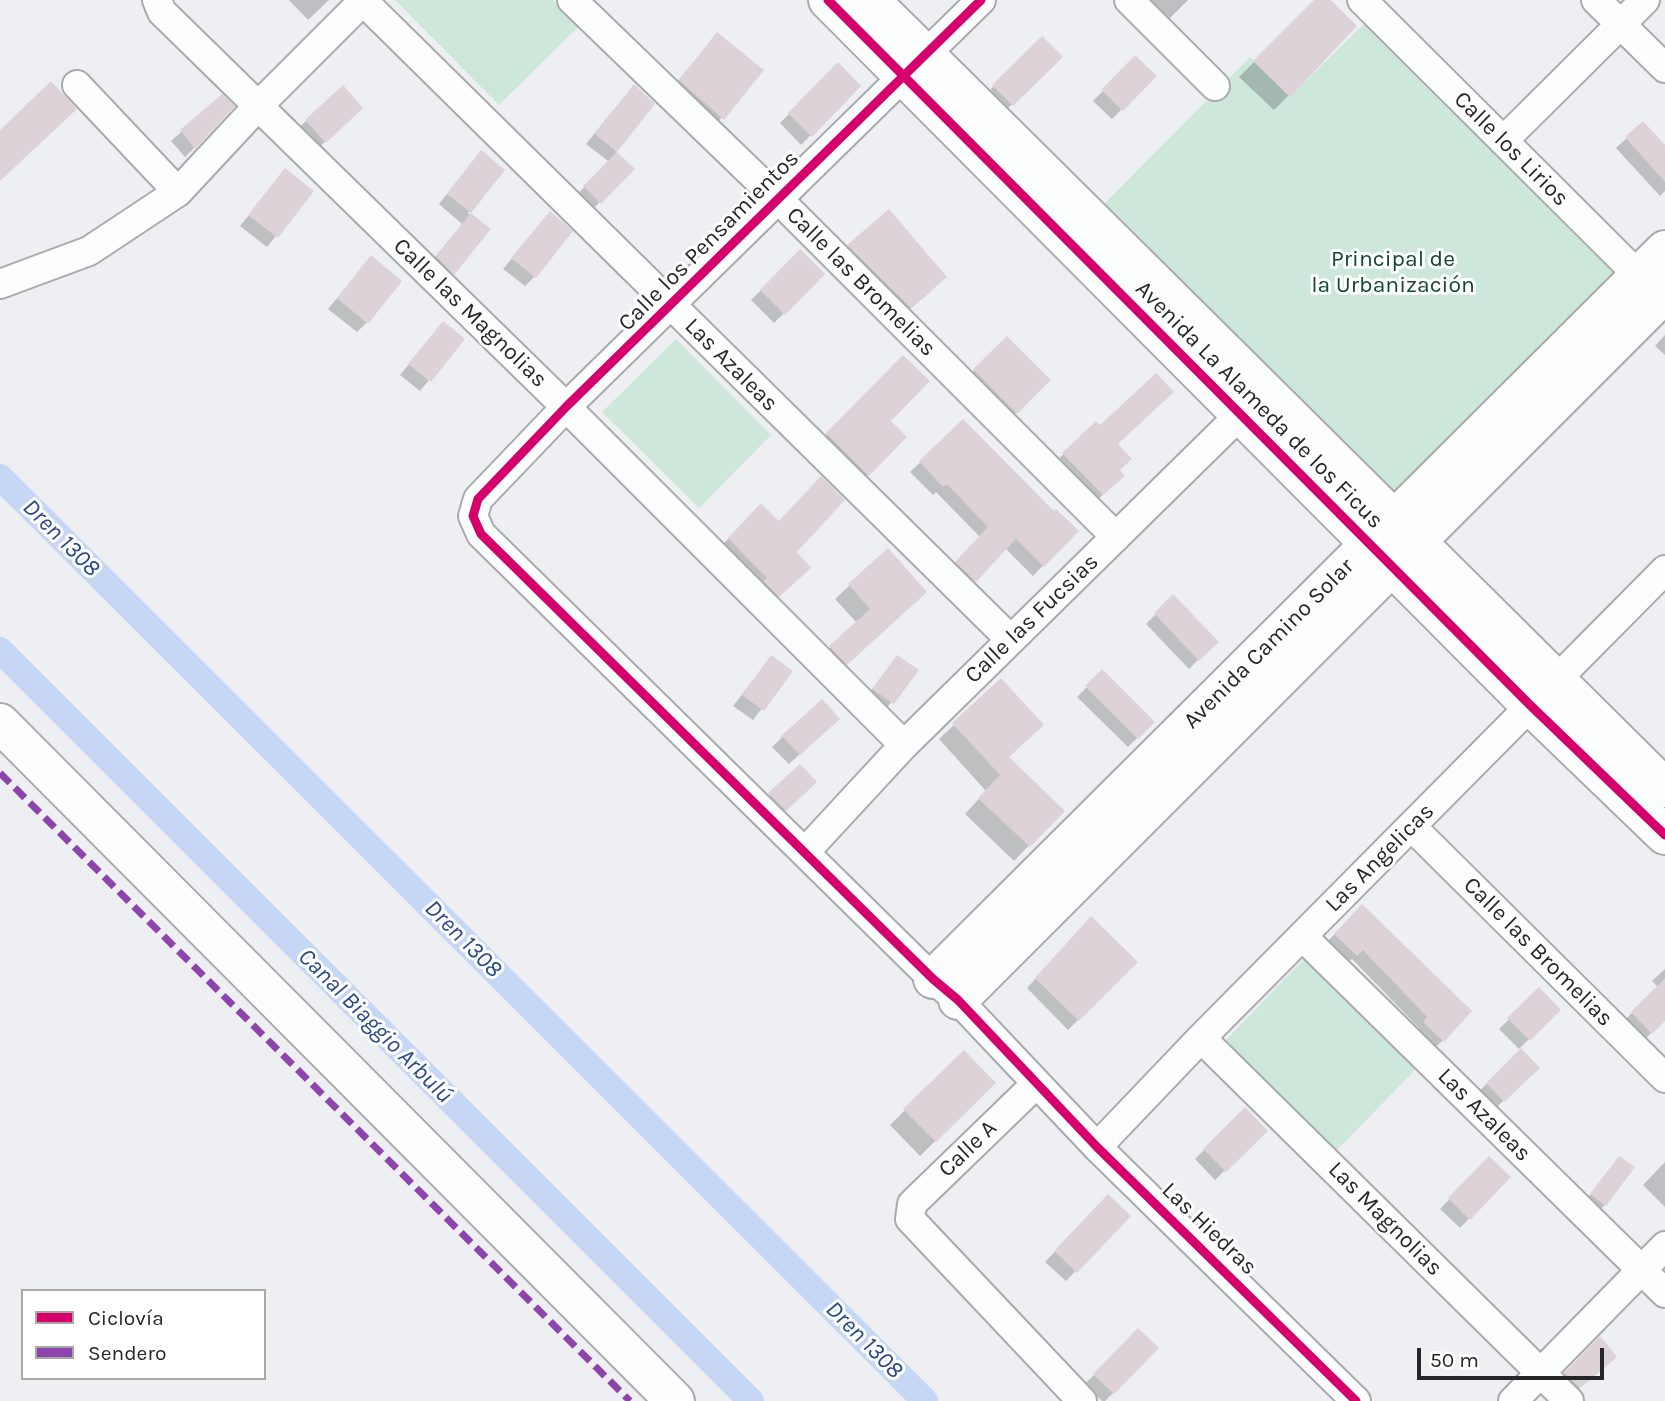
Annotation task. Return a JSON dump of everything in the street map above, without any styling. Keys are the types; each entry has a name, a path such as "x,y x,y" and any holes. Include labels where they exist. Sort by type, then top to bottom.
{"street":[{"name":"Calle las Magnolias","path":"157,0 162,12 566,407 904,745"},
{"name":"Calle las Bromelias","path":"572,0 778,200 1116,537"},
{"name":"Avenida La Alameda de los Ficus","path":"828,0 915,65 1394,542 1557,679 1665,788"},
{"name":"Avenida La Alameda de los Ficus","path":"870,0 915,65"},
{"name":"Calle los Pensamientos","path":"473,516 478,499 566,407 981,0"},
{"path":"1129,0 1215,86"},
{"name":"Calle los Lirios","path":"1362,0 1503,141 1657,279"},
{"path":"1596,0 1665,68"},
{"path":"1503,141 1644,0"},
{"path":"0,284 89,251 178,192 258,106 363,1"},
{"name":"Las Azaleas","path":"363,1 1010,640"},
{"path":"78,85 178,192"},
{"name":"Avenida Camino Solar","path":"946,990 1657,279"},
{"name":"Calle las Fucsias","path":"804,852 904,745 1252,403"},
{"name":"Las Hiedras","path":"473,516 481,534 946,990 1097,1147 1356,1401"},
{"name":"Avenida La Alameda de los Ficus","path":"1394,542 1530,705 1665,835"},
{"name":"Las Angelicas","path":"1097,1147 1201,1038 1665,570"},
{"path":"0,723 675,1401"},
{"name":"Calle las Bromelias","path":"1411,826 1665,1078"},
{"name":"Las Azaleas","path":"1302,936 1665,1293"},
{"name":"Las Magnolias","path":"1201,1038 1569,1401"},
{"name":"Calle A","path":"1036,1084 912,1204 911,1219 1082,1401"},
{"path":"1513,1401 1665,1246"}],"green space":[{"path":"395,0 553,0 579,26 499,105"},
{"name":"Principal de la Urbanización","path":"1366,22 1621,274 1393,501 1102,206 1250,57 1290,96"},
{"path":"676,339 771,435 699,508 602,412"},
{"path":"1306,957 1418,1067 1337,1150 1225,1041"}],"building":[{"path":"1314,0 1331,0 1357,26 1290,97 1253,61"},
{"path":"717,32 764,70 724,120 679,80"},
{"path":"1042,36 1063,57 1013,106 992,85"},
{"path":"1135,55 1157,76 1123,111 1101,90"},
{"path":"838,62 861,86 812,137 788,113"},
{"path":"51,81 77,109 0,181 0,130"},
{"path":"634,84 655,104 617,152 595,134"},
{"path":"343,85 363,108 326,143 305,120"},
{"path":"222,94 235,106 195,149 180,130"},
{"path":"1643,121 1665,145 1665,182 1625,137"},
{"path":"481,150 505,170 471,213 447,194"},
{"path":"617,152 635,169 601,204 583,186"},
{"path":"285,168 314,191 278,238 248,215"},
{"path":"889,209 947,277 911,308 847,245"},
{"path":"550,211 573,231 536,278 511,258"},
{"path":"471,213 491,229 454,275 436,256"},
{"path":"800,249 825,274 785,315 760,290"},
{"path":"371,255 402,281 368,324 337,298"},
{"path":"443,321 465,339 431,382 408,364"},
{"path":"1007,336 1051,380 1017,414 973,369"},
{"path":"903,355 930,381 891,421 907,437 869,476 826,433"},
{"path":"1156,373 1174,392 1118,444 1132,459 1120,470 1125,476 1103,495 1062,453 1096,421 1100,425"},
{"path":"963,419 1054,511 1056,509 1079,531 1044,567 1016,539 976,582 955,562 988,527 947,484 943,487 919,461"},
{"path":"821,476 845,500 797,552 811,568 779,597 763,581 767,578 728,538 761,503 779,521"},
{"path":"888,548 927,592 847,665 829,646 870,609 848,584"},
{"path":"1173,594 1219,642 1199,661 1154,613"},
{"path":"771,655 793,671 764,711 742,695"},
{"path":"897,655 919,670 894,704 872,689"},
{"path":"1102,669 1155,722 1138,739 1085,686"},
{"path":"1001,678 1044,725 1009,757 1065,811 1030,847 978,798 1000,775 952,723"},
{"path":"822,699 840,719 800,755 784,738 779,738"},
{"path":"800,764 817,782 786,811 768,793"},
{"path":"1362,904 1472,1011 1444,1042 1423,1022 1427,1017 1363,950 1357,956 1334,934"},
{"path":"1091,916 1138,962 1079,1021 1035,978"},
{"path":"1665,978 1665,1021 1652,1034 1631,1012"},
{"path":"1539,987 1561,1010 1530,1041 1507,1018"},
{"path":"1521,1048 1540,1068 1504,1102 1486,1083"},
{"path":"964,1050 996,1083 936,1142 903,1109"},
{"path":"1245,1107 1268,1131 1226,1172 1203,1149"},
{"path":"1489,1156 1511,1177 1470,1220 1448,1198"},
{"path":"1619,1156 1635,1167 1606,1206 1590,1194"},
{"path":"1108,1194 1131,1216 1077,1273 1054,1251"},
{"path":"1138,1328 1159,1348 1114,1394 1093,1374"},
{"path":"1600,1336 1617,1357 1580,1388 1564,1373"}],"waterway":[{"name":"Dren 1308","path":"0,477 925,1401"},
{"name":"Canal Biaggio Arbulú","path":"0,650 751,1401"}],"marked path":[{"path":"0,773 630,1401"}],"cycle path":[{"path":"828,0 1530,705 1665,835"},
{"path":"981,0 566,407 478,499 473,516 481,534 933,979 958,1000 1097,1147 1356,1401"}]}
